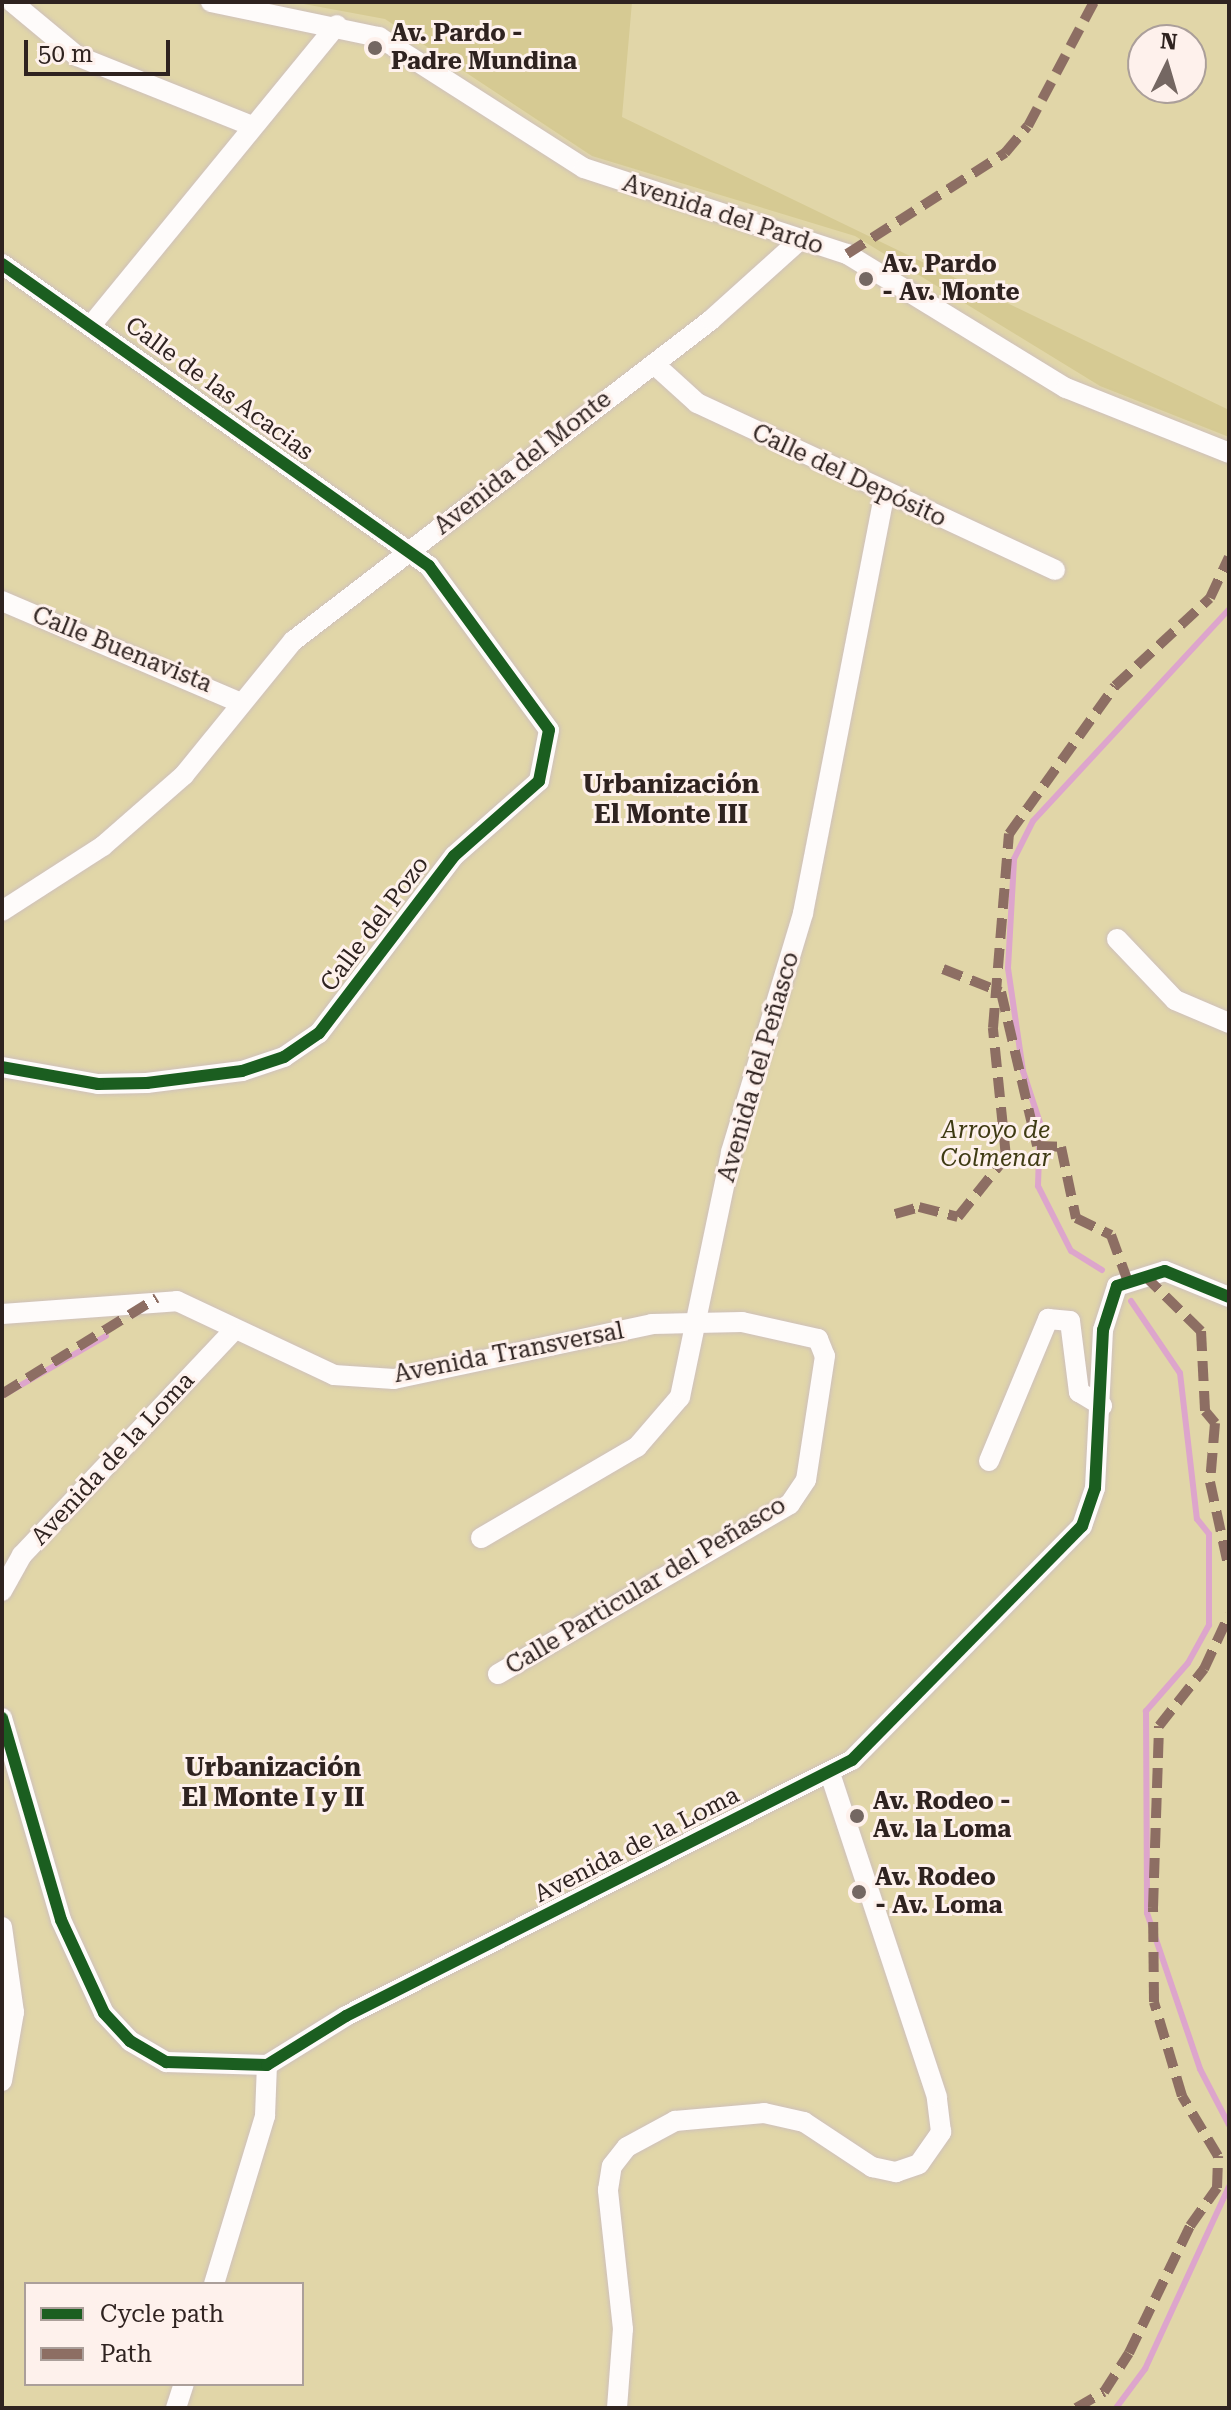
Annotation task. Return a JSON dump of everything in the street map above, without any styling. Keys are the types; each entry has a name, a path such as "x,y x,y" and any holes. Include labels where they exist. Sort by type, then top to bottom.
{"street":[{"path":"12,2 77,56 252,126"},
{"name":"Avenida del Pardo","path":"211,2 337,25 413,53 584,168 800,240 887,273 1078,394 1229,453"},
{"path":"93,323 337,25"},
{"name":"Avenida del Monte","path":"2,911 115,836 184,775 293,641 654,364 800,240"},
{"name":"Calle de las Acacias","path":"2,264 93,323 407,553"},
{"name":"Calle del Depósito","path":"654,364 697,403 884,495 1055,570"},
{"name":"Avenida del Peñasco","path":"481,1538 593,1478 656,1429 680,1397 731,1152 803,913 884,495"},
{"name":"Calle del Pozo","path":"2,1067 98,1084 147,1083 242,1071 284,1057 319,1033 454,856 539,781 549,730 541,709 429,566 407,553"},
{"name":"Calle Buenavista","path":"2,601 241,703"},
{"path":"1117,939 1175,1000 1229,1023"},
{"name":"Avenida de la Loma","path":"267,2065 346,2016 830,1773 872,1743 1082,1526 1095,1488 1102,1406 1103,1330 1117,1286 1165,1271 1229,1297"},
{"name":"Avenida Transversal","path":"2,1314 157,1298 334,1375 394,1379 652,1324 698,1322"},
{"path":"989,1461 1048,1319 1070,1321 1079,1392 1102,1406"},
{"name":"Calle Particular del Peñasco","path":"498,1674 790,1504 806,1480 823,1345 784,1326 698,1322"},
{"name":"Avenida de la Loma","path":"2,1591 22,1555 232,1332"},
{"path":"2,1718 61,1920 104,2013 130,2041 166,2062 267,2065 265,2116 215,2282"},
{"path":"617,2408 623,2329 608,2190 612,2166 627,2147 675,2121 764,2113 804,2122 872,2167 896,2172 919,2164 941,2132 937,2097 830,1773"},
{"path":"2,1927 14,2012 2,2081"},
{"path":"176,2408 183,2386"}],"green space":[{"name":"Arroyo de Colmenar","path":"2,2 1229,2 1229,2408 2,2408"}],"shaded area":[{"path":"293,2 632,2 622,117 1229,410 1229,437 1100,386 855,236 592,156 385,19"}],"waterway":[{"path":"1102,1270 1071,1251 1038,1186 1040,1123 1023,1071 1008,968 1014,859 1033,821 1229,609"},
{"path":"1131,1301 1180,1373 1197,1519 1209,1534 1209,1625 1188,1663 1146,1711 1147,1913 1200,2069 1229,2125"},
{"path":"2,1396 106,1336"},
{"path":"1116,2408 1145,2369 1229,2186"}],"marked path":[{"path":"847,254 1005,153 1028,126 1094,2"},
{"path":"895,1214 919,1207 958,1217 1006,1157 993,1028 1009,834 1115,686 1210,598 1229,557"},
{"path":"943,969 1001,992 1037,1146 1061,1147 1076,1218 1111,1235 1127,1279"},
{"path":"1144,1275 1201,1331 1205,1411 1215,1423 1210,1482 1229,1569"},
{"path":"2,1394 157,1298"},
{"path":"1076,2408 1104,2392 1129,2353 1190,2226 1217,2188 1218,2156 1182,2096 1154,2002 1153,1908 1159,1726 1204,1669 1229,1615"}],"cycle path":[{"path":"2,264 429,566 549,730 539,781 454,856 319,1033 284,1057 242,1071 147,1083 98,1084 2,1067"},
{"path":"2,1718 61,1920 104,2013 130,2041 166,2062 267,2065 346,2016 852,1760 1082,1526 1095,1488 1103,1330 1117,1286 1165,1271 1229,1297"}],"place":[{"name":"Av. Pardo - Padre Mundina","path":"375,48"},
{"name":"Av. Pardo - Av. Monte","path":"866,279"},
{"name":"Av. Rodeo - Av. la Loma","path":"857,1816"},
{"name":"Av. Rodeo - Av. Loma","path":"859,1892"}],"district":[{"name":"Urbanización El Monte III","path":"671,800"},
{"name":"Urbanización El Monte I y II","path":"273,1783"}]}
